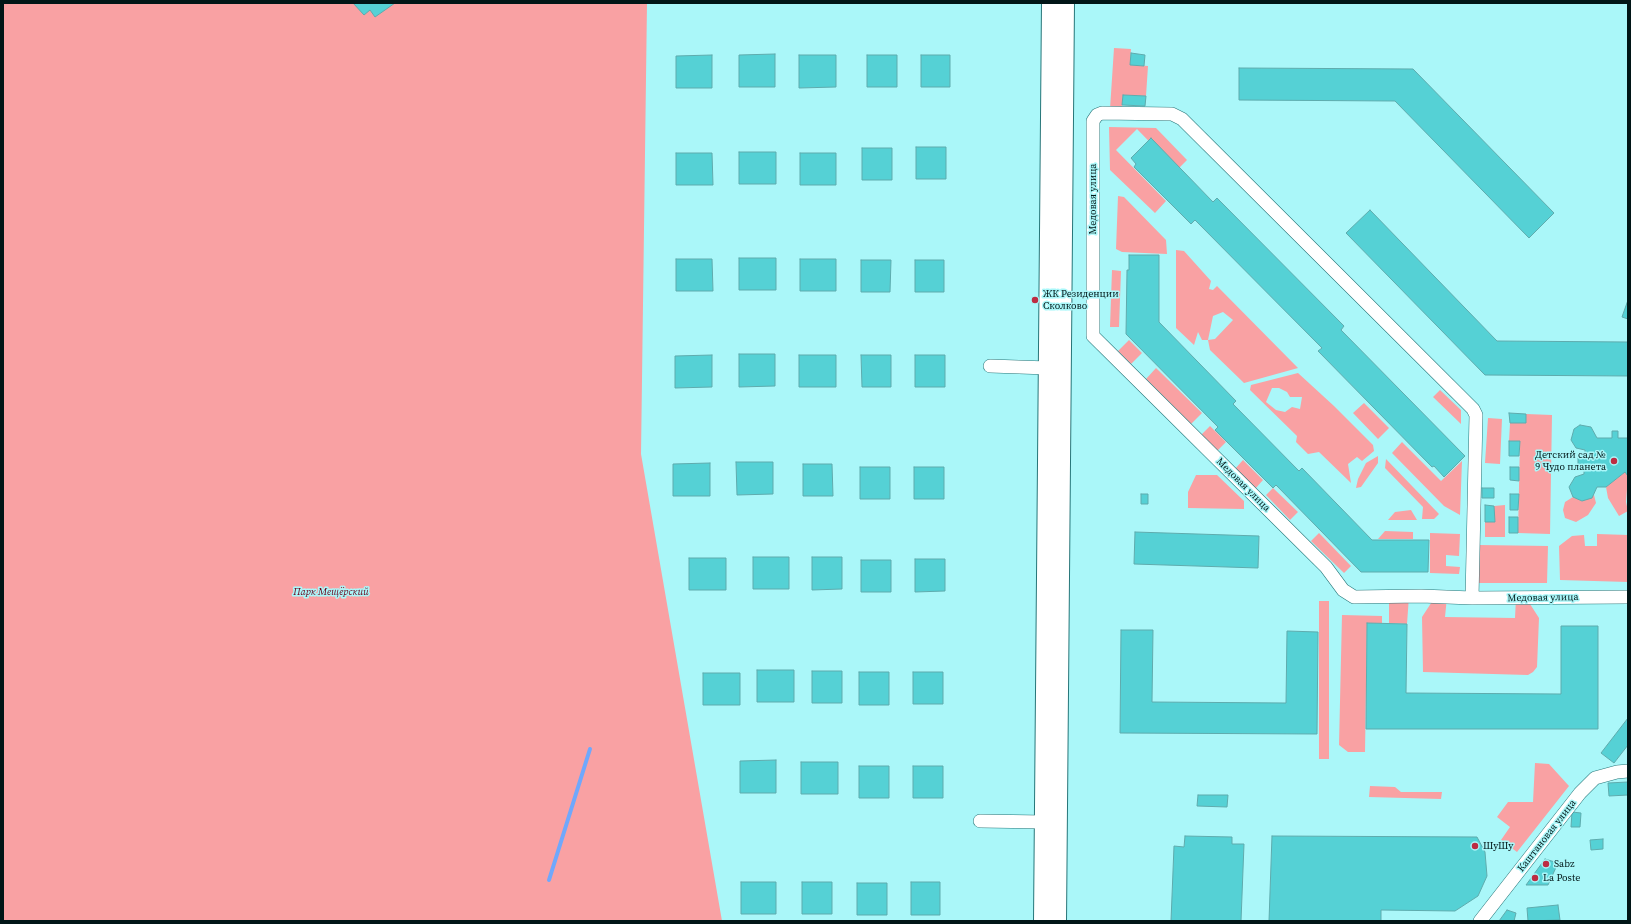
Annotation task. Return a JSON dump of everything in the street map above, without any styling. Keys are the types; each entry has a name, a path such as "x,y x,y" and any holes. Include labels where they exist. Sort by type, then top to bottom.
{"street":[{"path":"1043,921 1051,3"},
{"path":"1057,921 1065,3"},
{"name":"Медовая улица","path":"1472,598 1476,415 1473,409 1182,119 1172,114 1102,113 1097,115 1094,122 1092,336 1326,567 1340,588 1354,597 1421,596 1472,598 1628,597"},
{"path":"990,366 1048,368"},
{"name":"Каштановая улица","path":"1480,921 1580,793 1595,778 1617,772 1628,771"},
{"path":"980,821 1044,822"}],"green space":[{"name":"Парк Мещёрский","path":"3,3 647,3 641,454 722,921 3,921"},
{"path":"1114,48 1131,49 1130,65 1148,66 1146,96 1123,95 1122,109 1110,109"},
{"path":"1109,127 1156,128 1187,160 1177,170 1137,129 1116,150 1166,201 1155,213 1110,170"},
{"path":"1118,196 1124,197 1166,240 1167,254 1122,252 1116,249"},
{"path":"1176,250 1184,251 1211,281 1209,289 1213,290 1217,286 1298,368 1244,383 1210,350 1208,340 1202,340 1198,332 1194,345 1176,328","holes":["1223,312 1233,320 1215,339 1208,340 1213,316"]},
{"path":"1112,270 1121,271 1119,327 1110,327"},
{"path":"1129,340 1142,353 1131,364 1118,351"},
{"path":"1156,368 1202,413 1191,424 1146,379"},
{"path":"1298,373 1334,406 1373,445 1374,451 1362,461 1357,457 1348,464 1351,483 1319,452 1308,454 1296,442 1297,436 1250,390 1251,385","holes":["1272,388 1279,388 1287,392 1290,397 1302,397 1300,409 1292,407 1285,412 1276,410 1266,402"]},
{"path":"1440,390 1461,410 1461,424 1433,397"},
{"path":"1364,403 1389,428 1378,439 1353,413"},
{"path":"1526,414 1552,415 1550,534 1518,533 1520,441 1509,441 1510,423 1526,423"},
{"path":"1488,418 1502,419 1500,464 1485,463"},
{"path":"1210,426 1226,442 1217,451 1201,435"},
{"path":"1402,442 1441,481 1462,461 1460,515 1444,506 1392,453"},
{"path":"1378,456 1378,463 1361,487 1356,488 1358,479 1366,463"},
{"path":"1386,459 1439,514 1434,519 1422,519 1423,507 1385,468"},
{"path":"1243,460 1263,480 1255,489 1235,469"},
{"path":"1625,472 1628,476 1626,502 1628,511 1619,516 1608,498 1606,487"},
{"path":"1196,475 1217,475 1244,501 1244,509 1188,508 1188,492"},
{"path":"1273,488 1298,512 1290,520 1266,495"},
{"path":"1594,495 1596,503 1588,515 1576,522 1565,518 1563,510 1565,502 1573,497 1582,501"},
{"path":"1505,505 1505,537 1485,537 1485,522 1494,522 1494,506"},
{"path":"1411,510 1417,520 1388,520 1395,512"},
{"path":"1385,531 1413,532 1413,539 1378,539"},
{"path":"1319,533 1351,566 1344,573 1311,541"},
{"path":"1430,533 1460,534 1459,556 1446,555 1446,566 1460,567 1459,574 1430,573"},
{"path":"1597,534 1628,535 1628,582 1560,580 1559,546 1572,536 1584,535 1585,546 1597,546"},
{"path":"1479,545 1548,546 1547,583 1479,583"},
{"path":"1409,596 1407,624 1389,623 1389,597"},
{"path":"1435,597 1447,597 1445,617 1515,618 1516,598 1530,604 1539,618 1537,667 1528,675 1423,672 1422,617"},
{"path":"1319,601 1329,601 1329,759 1319,759"},
{"path":"1342,615 1382,616 1382,623 1367,624 1365,752 1348,752 1339,745"},
{"path":"1535,763 1549,764 1569,786 1517,852 1501,840 1510,827 1497,817 1508,802 1533,802"},
{"path":"1370,786 1395,787 1401,792 1442,792 1441,799 1369,797"}],"building":[{"path":"353,3 395,3 375,17 370,10 364,15"},
{"path":"1131,53 1145,55 1144,66 1130,65"},
{"path":"775,54 775,87 739,87 739,55"},
{"path":"712,55 712,88 676,88 676,56"},
{"path":"799,55 836,55 836,87 799,88"},
{"path":"867,55 897,55 897,87 867,87"},
{"path":"921,55 950,55 950,87 921,87"},
{"path":"1239,68 1413,69 1554,213 1529,238 1395,101 1239,100"},
{"path":"1123,95 1146,96 1145,106 1122,105"},
{"path":"1151,138 1213,202 1217,198 1344,326 1341,330 1465,456 1444,477 1434,466 1432,467 1318,351 1322,348 1195,220 1191,224 1134,167 1136,164 1131,158"},
{"path":"916,147 946,147 946,179 916,179"},
{"path":"862,148 892,148 892,180 862,180"},
{"path":"739,152 776,152 776,184 739,184"},
{"path":"676,153 712,153 713,185 676,185"},
{"path":"800,153 836,153 836,185 800,185"},
{"path":"1370,210 1497,341 1628,342 1628,376 1485,375 1346,233"},
{"path":"1129,255 1159,255 1159,322 1236,401 1233,404 1299,471 1302,468 1372,540 1429,540 1428,572 1361,572 1276,485 1273,488 1215,430 1218,427 1126,334 1127,270 1129,270"},
{"path":"739,258 776,258 776,290 739,290"},
{"path":"676,259 712,259 713,291 676,291"},
{"path":"800,259 836,259 836,291 800,291"},
{"path":"861,260 891,260 890,292 861,292"},
{"path":"915,260 944,260 944,292 915,292"},
{"path":"1628,300 1628,319 1622,317"},
{"path":"739,354 775,354 775,386 739,387"},
{"path":"712,355 712,387 675,388 675,356"},
{"path":"799,355 836,355 836,387 799,387"},
{"path":"861,355 891,355 891,387 862,387"},
{"path":"915,355 945,355 945,387 915,387"},
{"path":"1509,413 1526,414 1526,423 1510,423"},
{"path":"1580,425 1591,427 1597,438 1612,438 1612,431 1618,431 1618,438 1628,438 1628,476 1625,472 1606,487 1597,487 1592,498 1582,501 1573,497 1569,487 1575,477 1584,474 1584,465 1578,464 1578,458 1585,458 1585,450 1576,448 1571,440 1574,429"},
{"path":"1509,441 1520,441 1519,456 1509,456"},
{"path":"736,462 773,462 773,494 737,495"},
{"path":"710,463 710,496 673,496 673,464"},
{"path":"803,464 832,464 833,496 803,496"},
{"path":"860,467 890,467 890,499 860,499"},
{"path":"914,467 944,467 944,499 914,499"},
{"path":"1510,467 1519,467 1519,481 1510,480"},
{"path":"1482,488 1494,488 1494,498 1482,498"},
{"path":"1141,494 1148,494 1148,504 1141,504"},
{"path":"1510,494 1519,494 1518,510 1510,510"},
{"path":"1485,505 1494,506 1495,522 1485,522"},
{"path":"1509,517 1518,517 1518,533 1509,533"},
{"path":"1135,532 1259,536 1258,568 1134,564"},
{"path":"753,557 789,557 789,589 753,589"},
{"path":"812,557 842,557 842,589 812,590"},
{"path":"689,558 726,558 726,590 689,590"},
{"path":"915,559 945,559 945,591 915,592"},
{"path":"861,560 891,560 891,592 861,592"},
{"path":"1367,623 1407,624 1406,693 1561,694 1561,626 1598,626 1598,729 1366,729"},
{"path":"1121,630 1153,630 1152,702 1286,703 1287,631 1318,632 1317,734 1120,733"},
{"path":"757,670 794,670 794,702 757,702"},
{"path":"812,671 842,671 842,703 812,703"},
{"path":"859,672 889,672 889,705 859,705"},
{"path":"913,672 943,672 943,704 913,704"},
{"path":"703,673 740,673 740,705 703,705"},
{"path":"1628,718 1628,745 1614,763 1601,753"},
{"path":"776,760 776,793 740,793 740,761"},
{"path":"801,762 838,762 838,794 801,794"},
{"path":"859,766 889,766 889,798 859,798"},
{"path":"913,766 943,766 943,798 913,798"},
{"path":"1628,782 1628,795 1609,796 1608,783"},
{"path":"1198,795 1228,795 1227,807 1197,806"},
{"path":"1572,812 1581,813 1580,827 1571,827"},
{"path":"1185,836 1232,837 1232,844 1244,844 1241,921 1171,921 1174,846 1184,847"},
{"path":"1272,836 1477,837 1485,852 1487,876 1478,896 1455,911 1381,910 1381,921 1269,921"},
{"path":"1603,839 1603,849 1591,850 1590,840"},
{"path":"1545,859 1558,863 1548,885 1526,885"},
{"path":"741,882 776,882 776,914 741,914"},
{"path":"802,882 832,882 832,914 802,914"},
{"path":"911,882 940,882 940,915 911,915"},
{"path":"857,883 887,883 887,915 857,915"},
{"path":"1558,905 1560,920 1528,921 1527,908"},
{"path":"1507,910 1516,913 1514,921 1499,921"}],"waterway":[{"path":"549,880 590,749"}],"place":[{"name":"ЖК Резиденции Сколково","path":"1035,300"},
{"name":"Детский сад № 9 Чудо планета","path":"1614,461"},
{"name":"ШуШу","path":"1475,846"},
{"name":"Sabz","path":"1546,864"},
{"name":"La Poste","path":"1535,878"}]}
